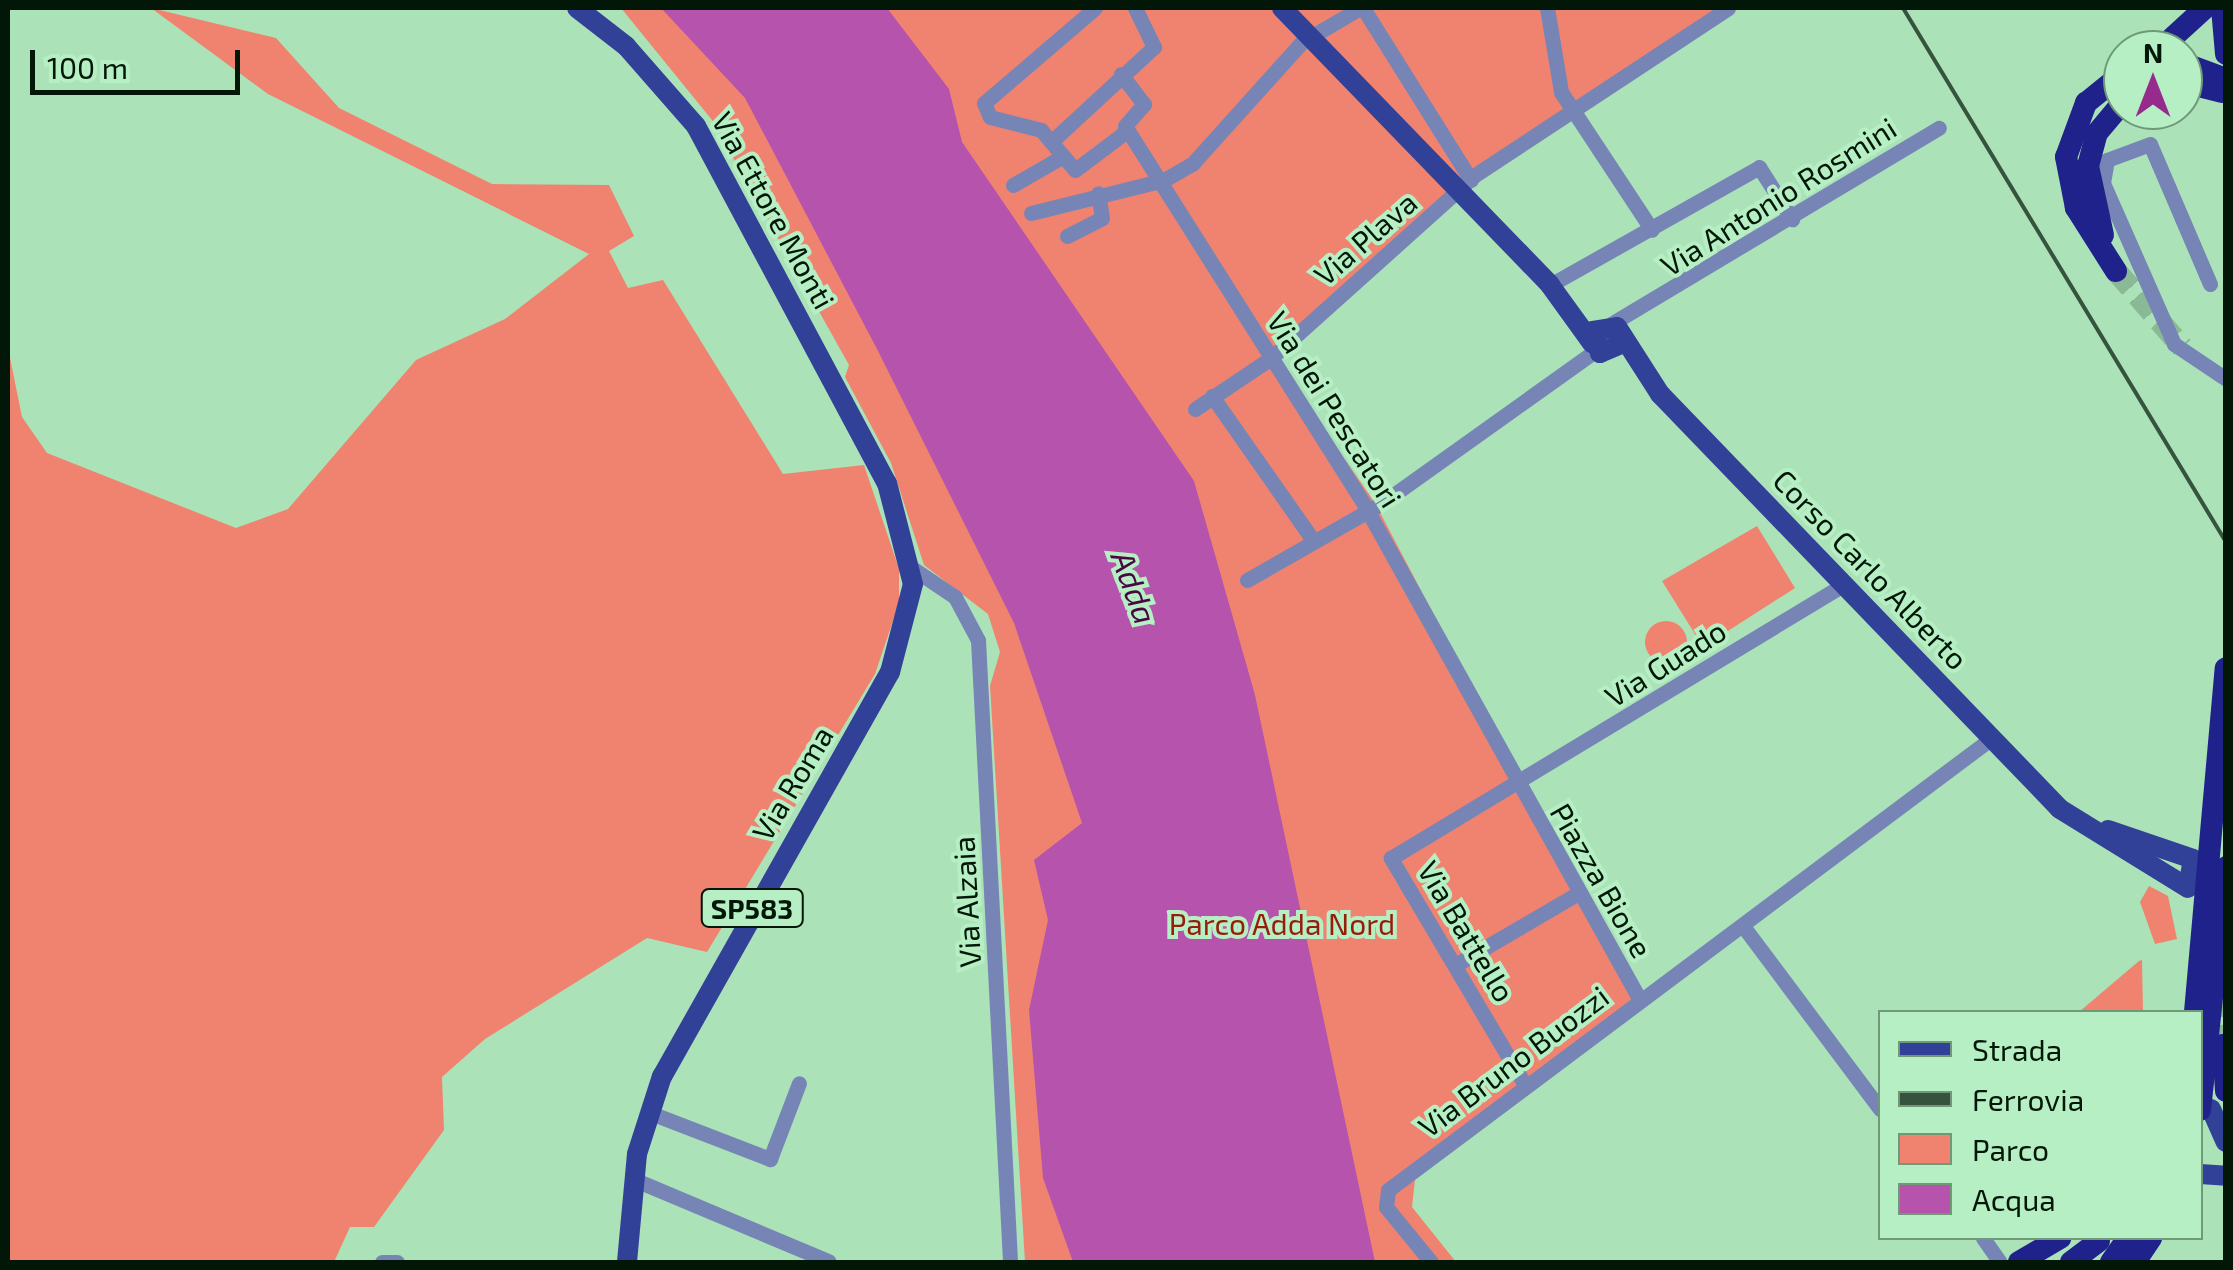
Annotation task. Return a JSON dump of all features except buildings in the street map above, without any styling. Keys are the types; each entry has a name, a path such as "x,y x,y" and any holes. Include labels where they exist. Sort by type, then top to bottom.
{"highway":[{"path":"2181,30 2205,8"},
{"path":"2222,8 2226,54"},
{"path":"2103,89 2086,103 2066,157 2076,208 2116,272 2087,172 2094,139 2103,128"},
{"path":"2195,1010 2226,668"},
{"path":"2212,1103 2226,866"},
{"path":"2020,1262 2057,1240"},
{"path":"2111,1262 2127,1240"},
{"path":"2135,1262 2150,1240"},
{"path":"2071,1262 2099,1241"}],"main road":[{"name":"Via Ettore Monti","path":"577,8 626,46 696,126 881,470"},
{"name":"Corso Carlo Alberto","path":"1282,8 1419,152 1465,186 1565,302 1610,338 1843,585 2040,785 2088,832 2188,888 2192,859 2127,841 2040,785"},
{"name":"Via Roma","path":"627,1262 633,1179 648,1112 696,1004 890,672 909,622 912,568 881,470"},
{"path":"2212,1103 2226,1142"}],"street":[{"path":"1095,8 984,103 990,117 1028,122 1075,170 1128,130 1144,104 1121,74"},
{"path":"1030,213 1098,192 1164,180 1208,150 1313,40 1361,8 1438,128 1465,186"},
{"path":"1547,8 1571,110 1652,230"},
{"name":"Via Plava","path":"1194,409 1272,358 1465,186 1571,110 1728,8"},
{"path":"1051,142 1156,42 1143,12"},
{"path":"1419,152 1438,128"},
{"name":"Via Antonio Rosmini","path":"1364,506 1382,503 1646,310 1940,128"},
{"name":"Via dei Pescatori","path":"1128,130 1164,180 1364,506 1517,788"},
{"path":"2210,284 2150,144 2103,166 2174,344 2226,379"},
{"path":"1014,185 1038,176 1063,156"},
{"path":"1550,285 1760,167 1792,219"},
{"path":"1038,176 1053,204"},
{"path":"1068,236 1102,218 1098,192"},
{"path":"1212,396 1313,540"},
{"path":"1247,580 1364,506"},
{"name":"Via Alzaia","path":"912,568 956,597 978,640 1010,1262"},
{"name":"Via Guado","path":"1391,858 1517,788 1843,585"},
{"name":"Via Bruno Buozzi","path":"1431,1262 1386,1206 1388,1190 1993,737"},
{"name":"Piazza Bione","path":"1517,788 1640,1000"},
{"name":"Via Battello","path":"1391,858 1457,964 1524,1085"},
{"path":"1457,964 1577,894"},
{"path":"1743,926 1878,1106"},
{"path":"648,1112 770,1160 798,1083"},
{"path":"633,1179 828,1261"},
{"path":"382,1262 397,1262"}],"green space":[{"path":"151,8 276,38 339,108 492,184 609,185 634,236 609,251 628,288 663,280 783,474 864,465 899,569 899,603 875,674 707,952 647,938 485,1039 442,1077 444,1130 374,1227 350,1227 334,1262 8,1262 8,348 22,417 47,453 236,528 288,509 416,360 505,319 589,254 268,94"},
{"name":"Parco Adda Nord","path":"621,8 1731,8 1436,207 1275,358 1375,503 1637,1001 1416,1171 1412,1207 1456,1262 1025,1262 990,686 1000,652 988,614 924,565 891,463 845,377 849,365 712,120"},
{"path":"1757,526 1795,588 1703,647 1662,581"},
{"path":"1666,621 1681,627 1687,642 1681,657 1666,663 1651,657 1645,642 1651,627"},
{"path":"2149,886 2168,896 2177,939 2155,944 2140,902"},
{"path":"2142,960 2143,1010 2081,1010"}],"water":[{"name":"Adda","path":"661,8 887,8 949,89 962,142 1194,481 1255,695 1375,1262 1073,1262 1043,1178 1029,1010 1048,920 1034,860 1082,823 1014,623 877,349 745,98"}],"tunnel":[{"path":"2116,271 2182,347"},
{"path":"2218,1039 2226,987"}],"railway":[{"path":"1903,8 2226,542"}]}
